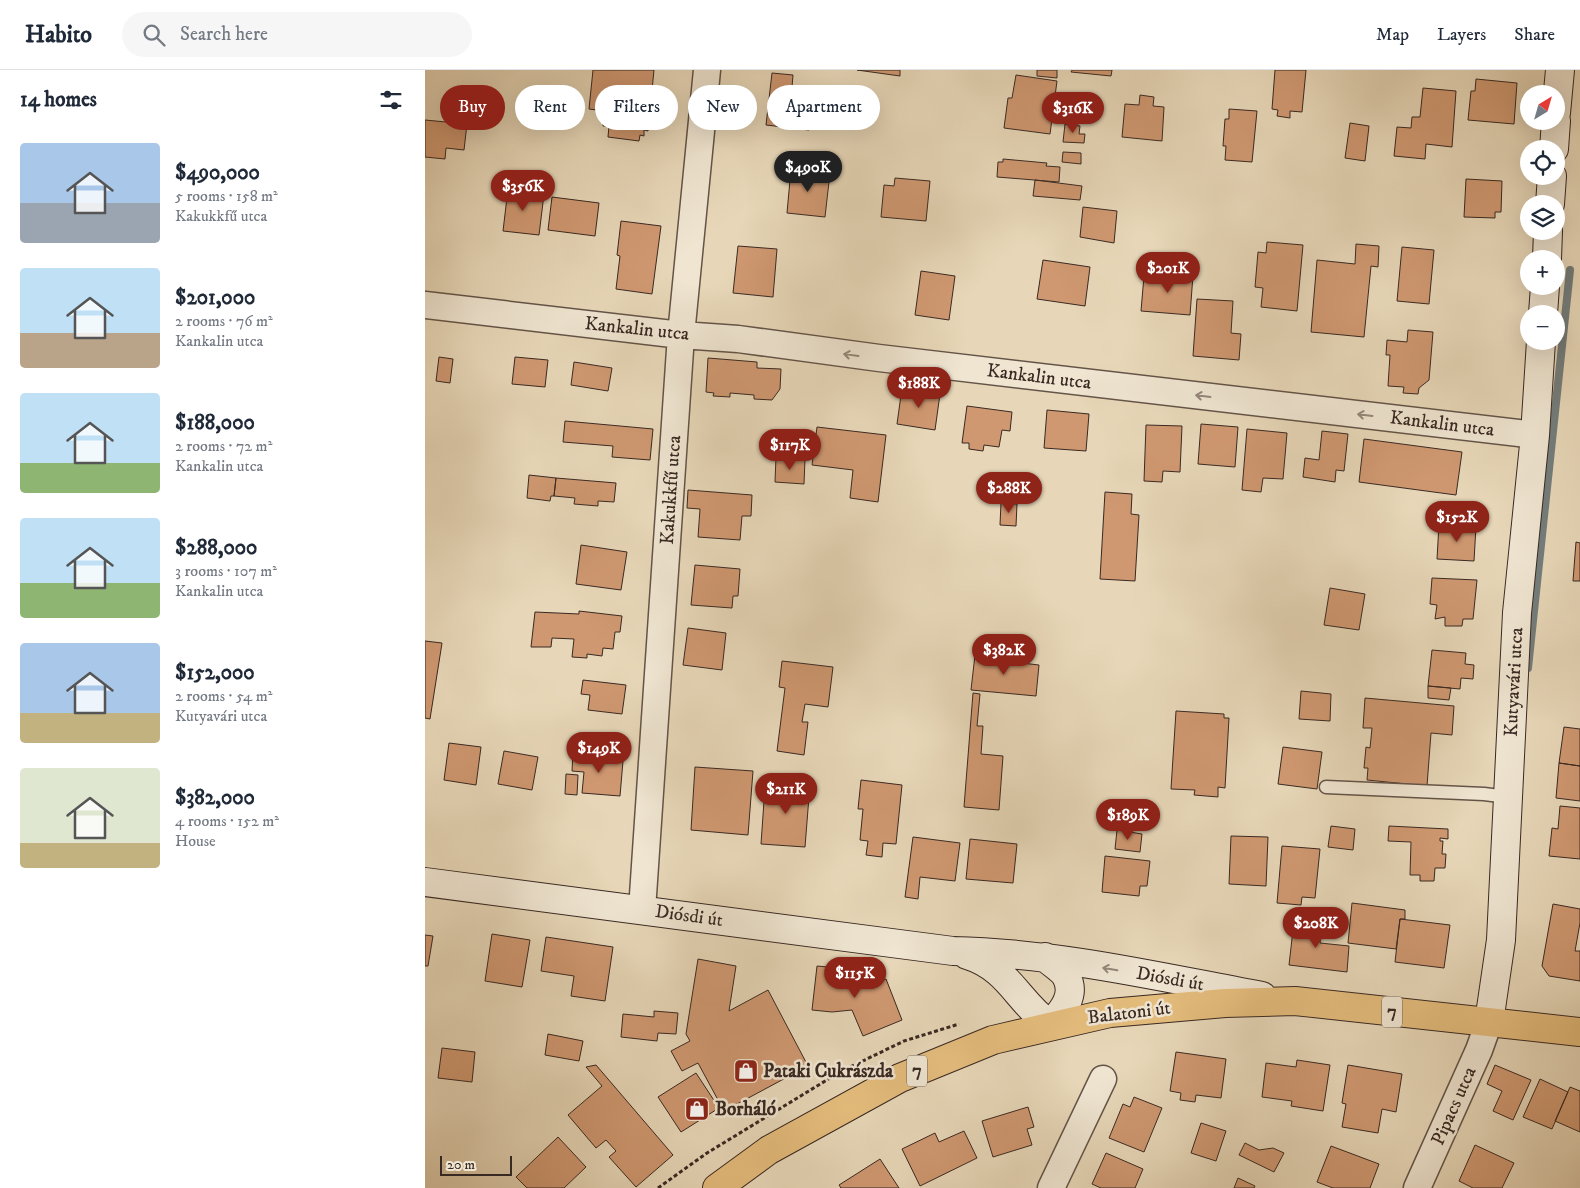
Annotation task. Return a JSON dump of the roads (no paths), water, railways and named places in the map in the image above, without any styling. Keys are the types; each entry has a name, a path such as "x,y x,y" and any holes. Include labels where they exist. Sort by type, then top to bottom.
{"main road":[{"path":"1559,85 1560,70"},
{"name":"Kutyavári utca","path":"1489,1022 1501,940 1517,613 1535,435 1540,350"},
{"name":"Diósdi út","path":"425,882 953,951 1005,952 1045,957 1295,1002"},
{"name":"Diósdi út","path":"953,951 980,959 997,969 1018,994 1050,1026"},
{"path":"1045,957 1066,976 1070,992 1065,1008 1050,1026"},
{"path":"993,1040 1006,1029 1013,1019 1018,994"},
{"name":"Balatoni út","path":"717,1188 769,1150 844,1106 900,1078 993,1040 1050,1026 1131,1010 1225,1003 1295,1002 1580,1032"}],"street":[{"name":"Kakukkfű utca","path":"642,910 681,335 707,70"},
{"name":"Kankalin utca","path":"425,305 681,335 738,339 879,358 1535,435"},
{"name":"Pipacs utca","path":"1417,1188 1466,1080 1489,1022"},
{"path":"1051,1188 1103,1079"}],"lane":[{"path":"1326,787 1508,797"}],"waterway":[{"path":"1528,668 1570,270"}],"place":[{"name":"Pataki Cukrászda","path":"746,1071"},
{"name":"Borháló","path":"697,1109"}]}
